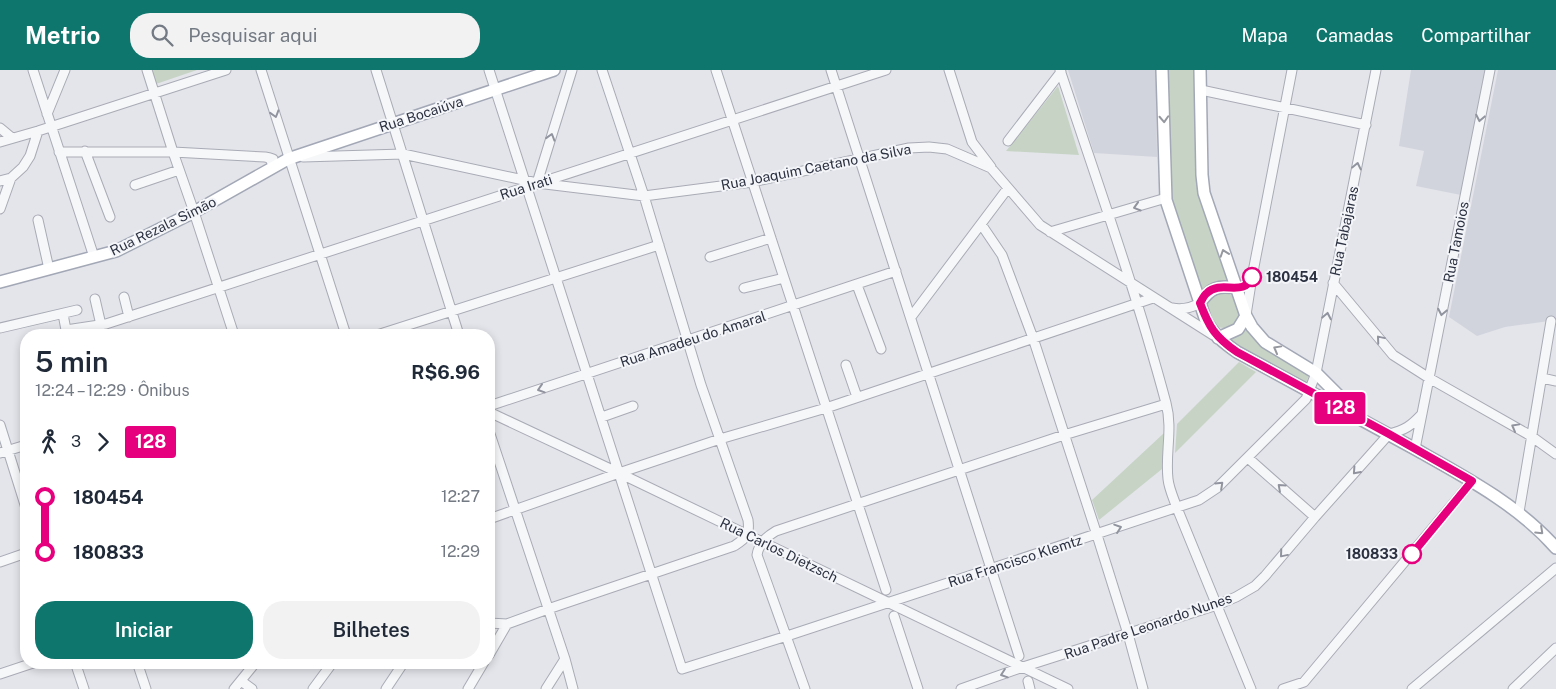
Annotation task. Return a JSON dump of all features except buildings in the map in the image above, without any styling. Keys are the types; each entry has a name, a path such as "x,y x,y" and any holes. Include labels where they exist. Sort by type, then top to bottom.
{"main road":[{"name":"Rua Bocaiúva","path":"291,158 554,70"},
{"path":"1162,70 1166,198 1206,321 1218,338 1237,352 1472,481 1519,512 1542,532 1556,548"},
{"path":"1200,70 1204,194 1246,316 1252,327 1265,342 1316,373 1363,421"},
{"name":"Rua Rezala Simão","path":"0,282 124,247 194,212 291,158"},
{"path":"1200,303 1207,293 1213,289 1223,287 1236,288"},
{"path":"1218,338 1238,328 1246,316"}],"street":[{"path":"33,70 94,257"},
{"path":"46,114 65,70"},
{"path":"147,70 232,329"},
{"path":"0,142 226,70"},
{"path":"261,70 291,158 344,329"},
{"path":"376,70 457,329"},
{"path":"489,70 652,574"},
{"path":"537,184 572,70"},
{"path":"495,623 507,624 734,546 748,535 748,520 688,340 631,153 602,70"},
{"path":"716,70 886,590"},
{"path":"831,70 1019,656"},
{"name":"Rua Irati","path":"73,329 101,325 129,317 424,220 526,184 537,184 886,70"},
{"path":"949,70 972,142 991,168"},
{"path":"1246,316 1292,70"},
{"name":"Rua Tabajaras","path":"1310,392 1316,373 1376,70"},
{"name":"Rua Tamoios","path":"1415,449 1490,70"},
{"path":"1008,141 1061,71"},
{"path":"1061,71 1137,302 1166,404 1170,428 1168,480 1177,508 1251,689"},
{"path":"1201,90 1366,125"},
{"path":"0,128 12,138"},
{"path":"0,181 11,178 23,167 30,156 38,131"},
{"name":"Rua Joaquim Caetano da Silva","path":"537,184 644,196 752,182 859,157 909,148 929,147 947,149 991,168 1040,225 1218,338"},
{"path":"85,151 110,217"},
{"path":"59,152 173,152 270,158"},
{"path":"291,158 403,154 526,184"},
{"path":"135,184 179,170"},
{"path":"0,209 11,178"},
{"path":"911,317 1008,188"},
{"path":"1050,232 1166,198"},
{"path":"38,220 49,269"},
{"path":"981,224 1002,255 1033,338 1097,535 1143,689"},
{"path":"710,257 771,238"},
{"path":"396,329 659,246"},
{"name":"Rua Amadeu do Amaral","path":"495,404 896,271"},
{"path":"1236,288 1246,286 1252,277"},
{"path":"744,288 784,278"},
{"path":"1333,283 1392,355 1531,436 1556,454"},
{"path":"857,285 882,349"},
{"path":"124,297 129,317"},
{"path":"495,517 720,439 826,408 1153,298"},
{"path":"95,299 101,325"},
{"path":"1169,307 1178,309 1188,308 1200,303"},
{"path":"0,328 77,310"},
{"name":"Rua Irati","path":"63,314 66,329"},
{"path":"1519,512 1550,321"},
{"path":"846,365 857,397"},
{"path":"1542,378 1556,381"},
{"name":"Rua Francisco Klemtz","path":"652,574 682,668 787,636 1199,500 1209,494 1248,458 1306,399 1310,392"},
{"path":"806,689 758,555 762,542 776,531 1064,435 1166,404"},
{"path":"602,417 633,406"},
{"path":"1389,434 1405,430 1422,414"},
{"name":"Rua Carlos Dietzsch","path":"495,415 1068,689"},
{"path":"0,425 4,452 20,493"},
{"name":"Rua Padre Leonardo Nunes","path":"961,689 1023,667 1217,605 1255,586 1389,434"},
{"path":"4,452 20,447"},
{"path":"495,448 565,659 573,689"},
{"path":"1248,458 1315,517"},
{"path":"1283,689 1304,682 1472,481"},
{"path":"0,562 20,555"},
{"path":"1412,689 1556,568"},
{"path":"894,616 918,689"},
{"path":"495,645 507,624"},
{"path":"1513,689 1556,648"},
{"path":"546,689 565,659"},
{"path":"0,674 20,667"},
{"path":"77,669 84,689"},
{"path":"139,669 146,689"},
{"path":"234,689 250,669"},
{"path":"313,689 328,669"},
{"path":"386,689 399,669"},
{"path":"468,689 480,669"},
{"path":"241,681 252,689"},
{"path":"1304,682 1311,689"}],"shaded area":[{"path":"1068,70 1156,70 1157,157 1094,153"},
{"path":"1411,70 1485,70 1461,195 1416,186 1424,151 1399,146"},
{"path":"1498,70 1556,70 1556,320 1505,327 1477,336 1449,317"}],"green space":[{"path":"152,70 197,70 156,84"},
{"path":"1165,70 1197,70 1200,185 1230,285 1202,295 1169,202"},
{"path":"1058,86 1079,155 1006,151"},
{"path":"1225,292 1234,298 1241,316 1233,325 1223,328 1215,326 1206,305 1214,295"},
{"path":"1247,329 1308,373 1306,383 1303,384 1228,340"},
{"path":"1239,362 1256,372 1175,453 1177,424"},
{"path":"1164,433 1162,469 1099,520 1092,500"}],"bus line":[{"name":"128","path":"1252,277 1250,282 1242,288 1223,287 1213,289 1207,293 1200,303 1206,321 1218,338 1237,352 1472,481 1412,554"}],"place":[{"name":"180454","path":"1252,277"},
{"name":"180833","path":"1412,554"}]}
